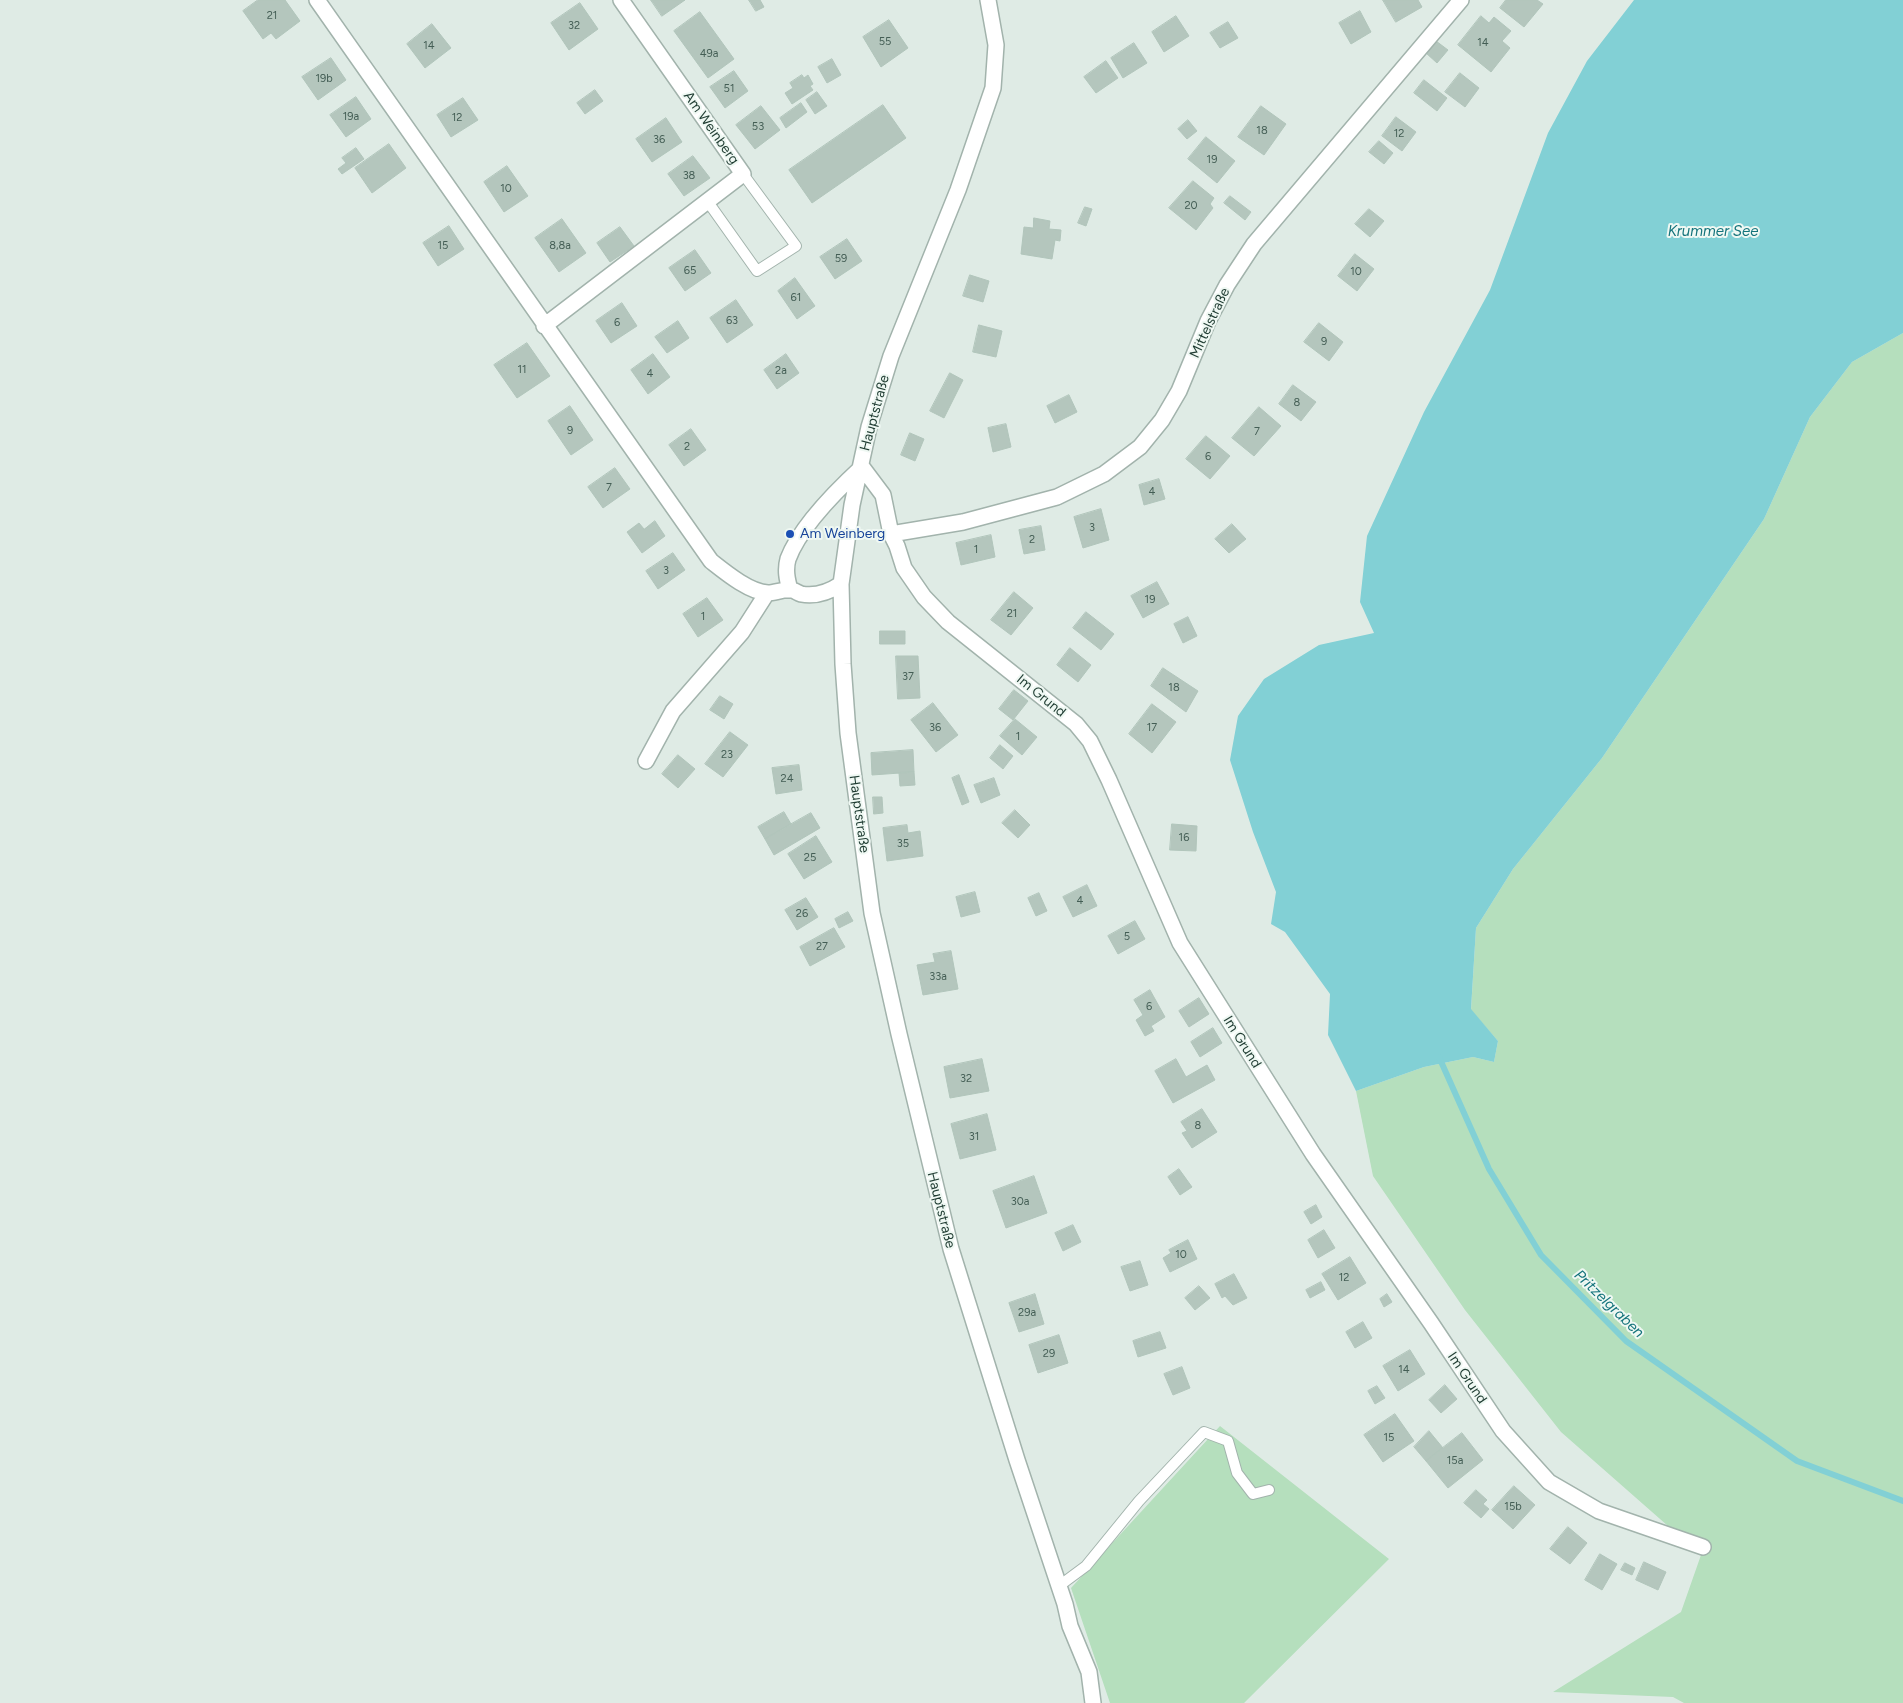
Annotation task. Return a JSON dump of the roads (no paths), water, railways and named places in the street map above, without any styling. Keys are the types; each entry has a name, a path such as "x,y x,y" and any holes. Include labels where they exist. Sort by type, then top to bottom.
{"street":[{"path":"316,0 711,561 733,578 767,593 790,590 800,594 816,594 830,591 842,584"},
{"name":"Am Weinberg","path":"544,326 743,174 621,0"},
{"name":"Hauptstraße","path":"988,0 996,45 993,88 958,190 891,356 869,427 862,467 852,505 842,584 848,733 872,913 951,1249 1059,1586 1070,1626 1089,1672 1093,1703"},
{"name":"Mittelstraße","path":"891,534 963,522 1058,497 1104,474 1140,447 1162,420 1179,391 1208,321 1227,285 1254,244 1461,0"},
{"path":"790,590 786,576 788,560 798,540 832,496 862,467"},
{"name":"Im Grund","path":"862,467 883,495 891,534 904,568 924,597 948,622 1076,724 1090,740 1180,943 1313,1154 1431,1323 1503,1431 1549,1482 1599,1512 1703,1547"},
{"path":"646,760 673,711 742,632 767,593"}],"lane":[{"path":"708,202 757,271 796,246 743,174"},
{"path":"1059,1586 1086,1566 1139,1501 1204,1432 1228,1441 1238,1473 1253,1494 1269,1490"}],"water":[{"name":"Krummer See","path":"1634,0 1903,0 1903,333 1852,362 1810,417 1764,519 1602,758 1513,869 1476,928 1471,1009 1498,1041 1494,1062 1473,1057 1424,1067 1356,1091 1328,1035 1330,994 1285,932 1271,924 1276,892 1253,832 1230,760 1238,716 1264,679 1319,645 1374,633 1360,602 1367,536 1424,412 1490,290 1548,133 1587,61"}],"waterway":[{"name":"Pritzelgraben","path":"1439,1057 1489,1169 1541,1255 1626,1341 1797,1461 1903,1501"}],"place":[{"name":"Am Weinberg","path":"790,534"}]}
